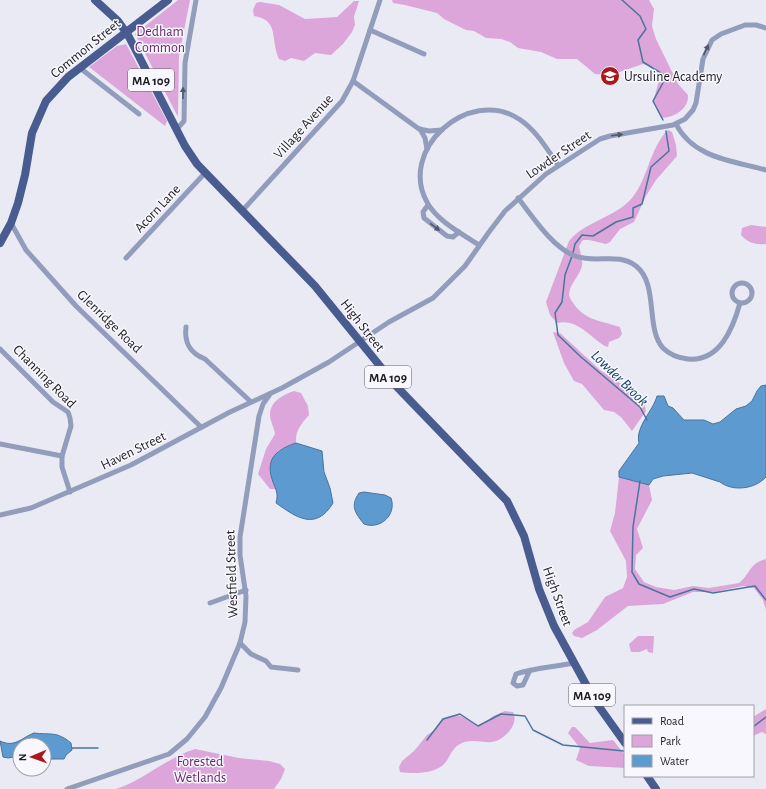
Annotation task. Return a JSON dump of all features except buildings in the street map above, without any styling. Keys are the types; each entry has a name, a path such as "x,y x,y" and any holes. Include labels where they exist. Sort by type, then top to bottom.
{"main road":[{"name":"MA 109","path":"95,0 114,17 126,32 177,129"},
{"name":"Common Street","path":"0,243 11,223 25,176 30,140 36,118 52,93 80,68 168,0"},
{"name":"High Street","path":"177,129 192,158 205,173 315,286 397,387 497,490 510,506 524,536 548,614 601,710 624,742"},
{"path":"649,777 656,789"}],"street":[{"path":"177,129 184,121 185,62 196,0"},
{"name":"Village Avenue","path":"242,211 336,109 347,94 380,0"},
{"name":"Lowder Street","path":"360,341 437,296 465,266 496,222 518,198 558,165 589,145 610,136 676,124 688,116 695,107 703,59 712,40 721,34 745,25 756,25 766,28"},
{"path":"370,30 424,54"},
{"path":"80,68 139,114"},
{"path":"352,81 420,129 429,131 442,130"},
{"path":"479,245 441,219 428,205 423,194 419,177 422,160 427,149 442,130 457,118 472,112 491,110 503,112 519,119 533,131 558,165"},
{"path":"676,124 686,140 700,151 766,170"},
{"path":"420,129 425,138 427,149"},
{"name":"Acorn Lane","path":"126,258 205,173"},
{"path":"518,198 557,245 573,255 622,259 636,266 642,272 647,284 658,340 664,349 674,357 695,360 717,351 731,326 740,303"},
{"path":"428,205 423,212 424,218 448,236 453,237 459,232"},
{"name":"Glenridge Road","path":"11,223 26,250 76,306 202,427"},
{"path":"186,327 185,337 188,346 197,355 205,358 250,402"},
{"path":"271,393 329,362 360,341"},
{"name":"Channing Road","path":"0,349 53,402 68,412 71,426 62,456 62,467 70,492"},
{"name":"Haven Street","path":"0,515 31,508 131,466 202,427 250,402 271,393"},
{"name":"Westfield Street","path":"67,789 155,760 177,748 198,726 211,708 240,643 247,611 246,590 240,551 241,524 259,416 263,404 271,393"},
{"path":"0,444 62,456"},
{"path":"210,603 246,590"},
{"path":"240,643 251,654 266,661 271,667 298,670"},
{"path":"530,670 574,663"}],"green space":[{"name":"Dedham Common","path":"178,0 190,0 179,56 178,117 135,34"},
{"path":"392,0 649,0 654,9 652,26 656,39 678,84 688,95 688,100 680,112 666,118 661,118 653,102 660,77 655,68 643,64 611,75 595,74 577,59 557,59 541,52 518,48 510,42 501,39 486,38 474,31 466,30 444,19 437,13 393,3"},
{"path":"354,1 359,1 354,17 355,25 352,32 343,44 331,55 315,53 304,61 291,58 285,61 279,59 276,52 271,26 262,18 254,16 253,10 256,3 260,2 279,5 305,19 337,17"},
{"name":"Dedham Common","path":"126,44 167,121 165,126 89,67 117,46"},
{"path":"668,130 672,132 676,145 677,156 656,180 646,196 634,222 620,229 610,242 606,244 583,240 579,246 582,266 579,274 572,284 569,296 579,310 585,315 620,327 622,334 619,338 609,342 608,347 599,342 583,329 571,323 557,323 550,315 546,302 569,241 583,229 625,205 632,198 642,182 657,145"},
{"path":"751,225 766,227 766,244 752,243 741,235 742,228"},
{"path":"553,332 560,333 600,370 626,387 634,401 645,406 646,411 632,431 621,417 614,412 604,410 582,384 574,381 564,363"},
{"path":"294,391 301,393 308,406 309,415 299,428 296,435 296,443 279,450 270,473 276,489 270,489 258,474 266,449 275,434 270,417 271,410 272,406 278,399"},
{"path":"619,477 649,485 652,500 637,529 643,548 636,555 635,569 644,582 656,587 674,590 693,586 709,588 739,583 743,580 752,567 760,561 766,559 766,610 763,600 754,588 743,586 715,592 693,592 663,604 628,606 597,630 582,638 574,636 572,633 574,630 588,622 605,597 623,588 627,577 626,561 610,531 615,513"},
{"path":"638,636 654,636 653,653 648,652 647,649 640,652 631,652 629,644"},
{"path":"766,709 766,734 762,732 754,736 754,716"},
{"path":"505,711 513,712 514,721 508,733 500,739 492,742 469,741 460,744 453,750 441,767 430,771 418,773 400,772 399,767 402,761 414,751 427,735 435,730 442,719 458,715 478,725 484,724 493,716"},
{"path":"572,727 575,727 590,743 613,740 624,754 624,768 589,766 576,760 580,748 568,733"},
{"name":"Forested Wetlands","path":"195,749 239,758 269,761 280,764 285,769 281,779 274,789 116,789 136,780 174,758"}],"water":[{"path":"766,385 766,477 761,481 744,488 737,488 692,473 663,476 653,479 649,485 619,477 619,471 639,443 638,437 642,425 657,396 664,396 668,406 673,408 684,420 704,420 713,424 720,422 736,409 746,406 752,401 761,386"},
{"path":"296,443 322,451 324,472 330,488 333,503 327,512 320,517 313,519 299,517 276,503 277,493 270,472 270,465 275,455 279,451"},
{"path":"364,492 385,495 391,498 392,510 386,520 376,525 364,524 356,513 354,506 359,493"},
{"path":"34,733 57,735 71,743 72,750 64,759 52,759 52,737 27,737"},
{"path":"0,741 12,743 12,757 3,757"}],"waterway":[{"name":"Lowder Brook","path":"622,0 640,16 646,29 638,40 643,62 664,75 664,81 653,101 663,120"},
{"name":"Lowder Brook","path":"573,253 575,244 582,235 593,236 616,222 633,217 633,208 642,204 651,167 669,151 666,131"},
{"name":"Lowder Brook","path":"572,256 565,275 562,302 555,313 558,335 581,357 640,407 647,420"},
{"name":"Lowder Brook","path":"640,481 633,527 632,572 639,584 670,597 694,589 713,593 755,586 766,600"},
{"path":"427,740 443,719 460,714 478,726 501,714 525,716 533,730 563,745 624,751"},
{"path":"754,726 766,717"},
{"path":"72,748 98,748"}],"place":[{"name":"Ursuline Academy","path":"610,76"}]}
